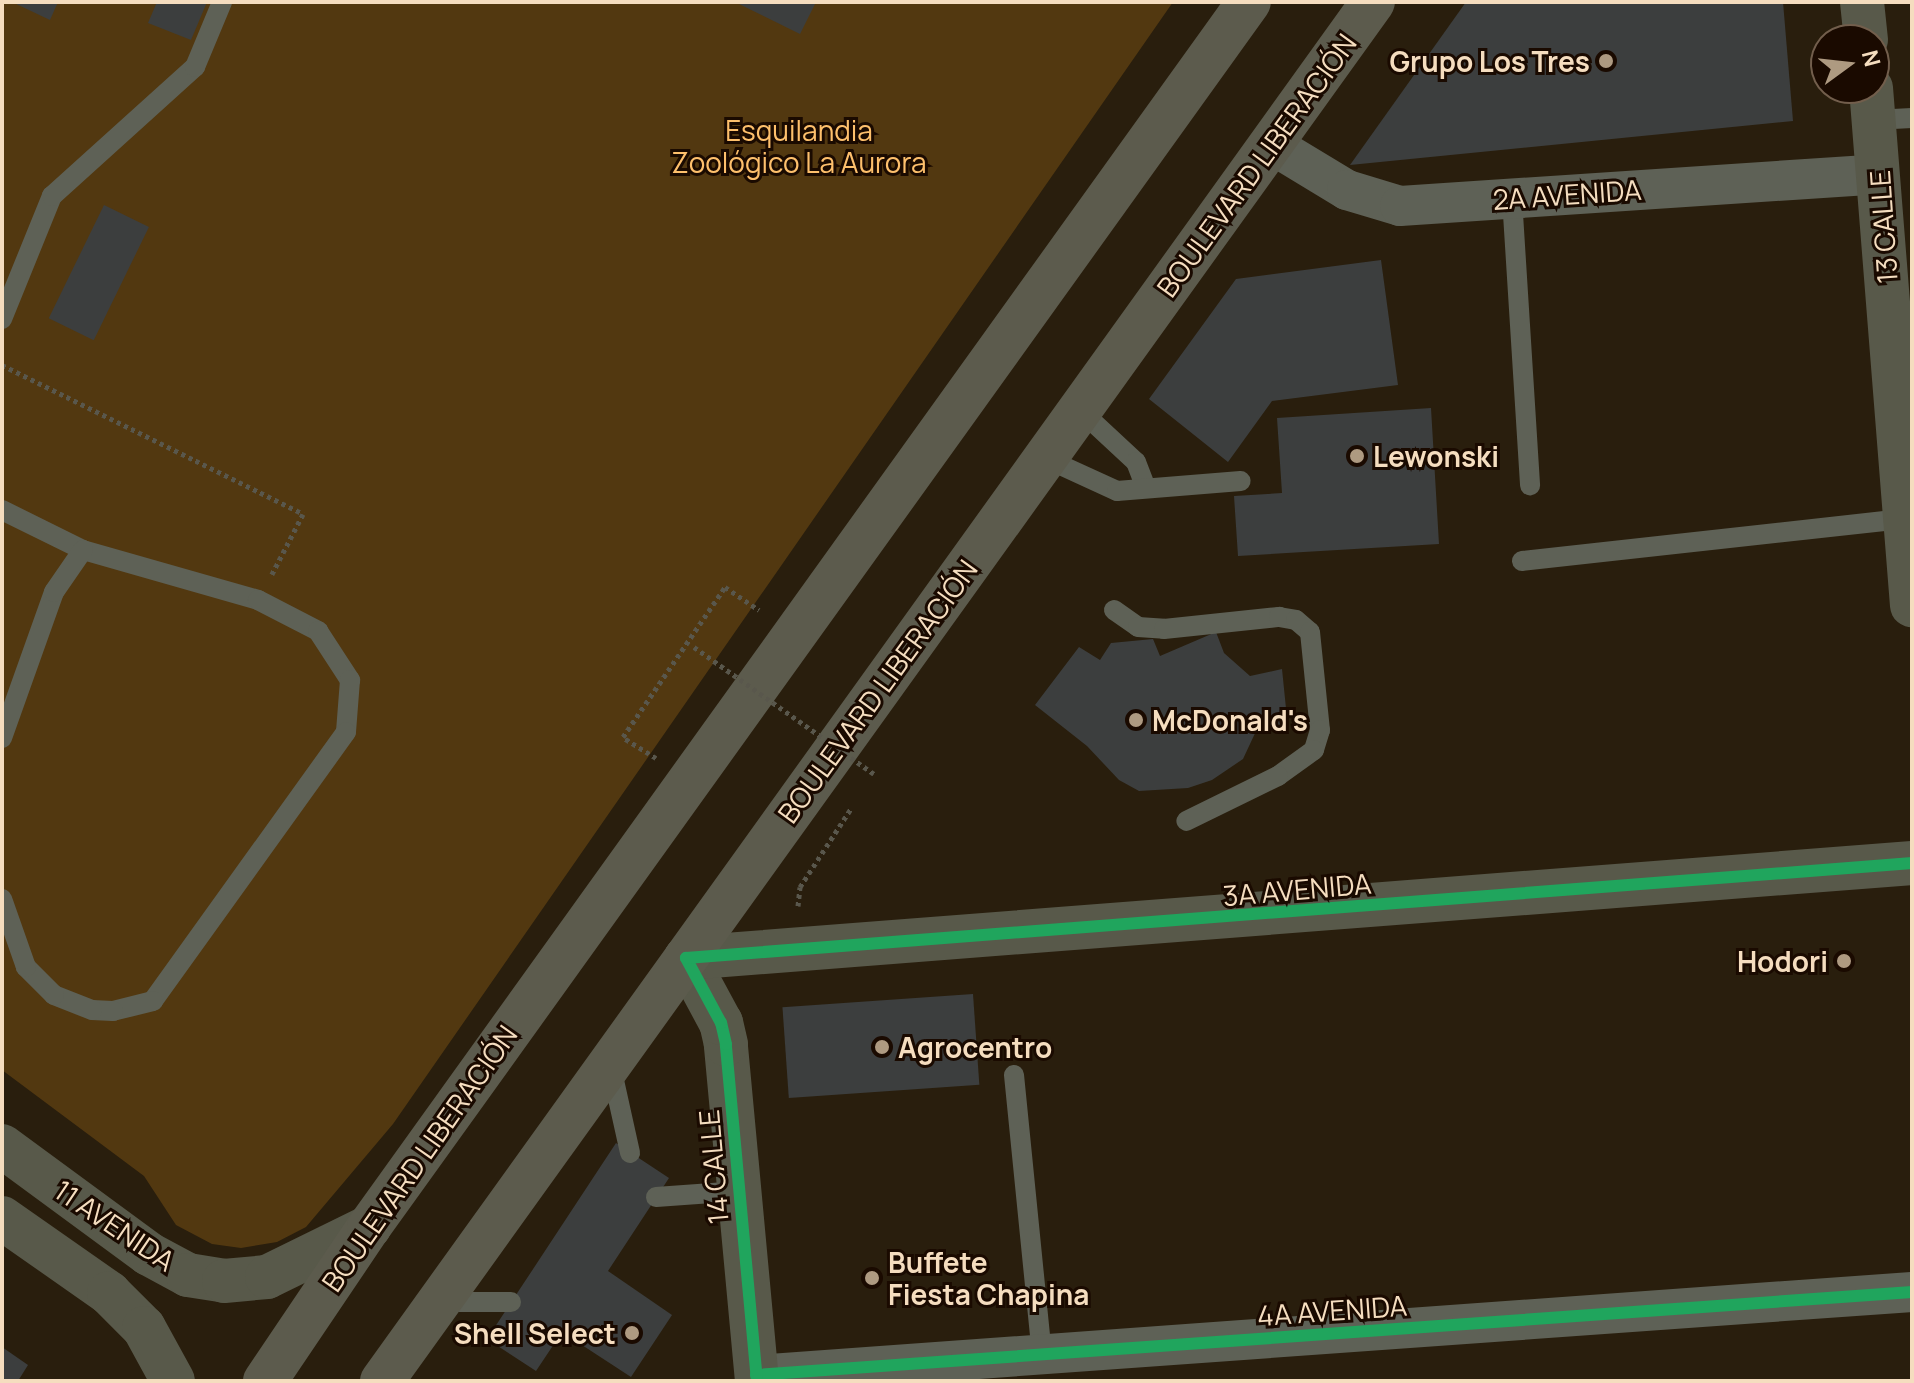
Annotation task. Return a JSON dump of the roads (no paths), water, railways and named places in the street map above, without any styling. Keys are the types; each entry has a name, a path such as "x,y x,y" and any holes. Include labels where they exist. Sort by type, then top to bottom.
{"highway":[{"name":"BOULEVARD LIBERACIÓN","path":"265,1381 369,1227 1249,2"},
{"name":"BOULEVARD LIBERACIÓN","path":"390,1378 439,1302 1373,2"}],"street":[{"path":"1862,2 1864,24"},
{"name":"13 CALLE","path":"1886,108 1879,174 1912,605"},
{"name":"2A AVENIDA","path":"1271,144 1347,190 1400,206 1879,174"},
{"name":"3A AVENIDA","path":"686,958 1912,863"},
{"name":"14 CALLE","path":"686,958 721,1023 726,1044 756,1378"},
{"name":"11 AVENIDA","path":"2,1146 149,1254 188,1275 224,1281 267,1277 369,1227"},
{"name":"11 AVENIDA","path":"2,1218 109,1293 144,1328 173,1381"},
{"name":"4A AVENIDA","path":"756,1378 1912,1292"}],"lane":[{"path":"2,319 52,196 195,67 222,2"},
{"path":"1512,198 1530,485"},
{"path":"1080,410 1136,462 1145,485"},
{"path":"1045,458 1117,491 1145,485 1241,481"},
{"path":"2,510 83,550 258,600 318,631 350,680 346,732 153,1001 102,1011 54,995 26,967 2,899"},
{"path":"1522,561 1905,519"},
{"path":"2,738 49,603 83,550"},
{"path":"1114,610 1138,627 1164,629 1279,617 1296,620 1310,632 1320,730 1314,750 1290,769 1186,821"},
{"path":"610,1063 630,1153"},
{"path":"1014,1075 1042,1355"},
{"path":"656,1197 740,1191"},
{"path":"439,1302 511,1302"}],"place":[{"name":"Grupo Los Tres","path":"1606,61"},
{"name":"Lewonski","path":"1357,456"},
{"name":"McDonald's","path":"1136,720"},
{"name":"Hodori","path":"1844,961"},
{"name":"Agrocentro","path":"882,1047"},
{"name":"Buffete Fiesta Chapina","path":"872,1278"},
{"name":"Shell Select","path":"632,1333"}],"park label":[{"name":"Esquilandia Zoológico La Aurora","path":"799,146"}]}
